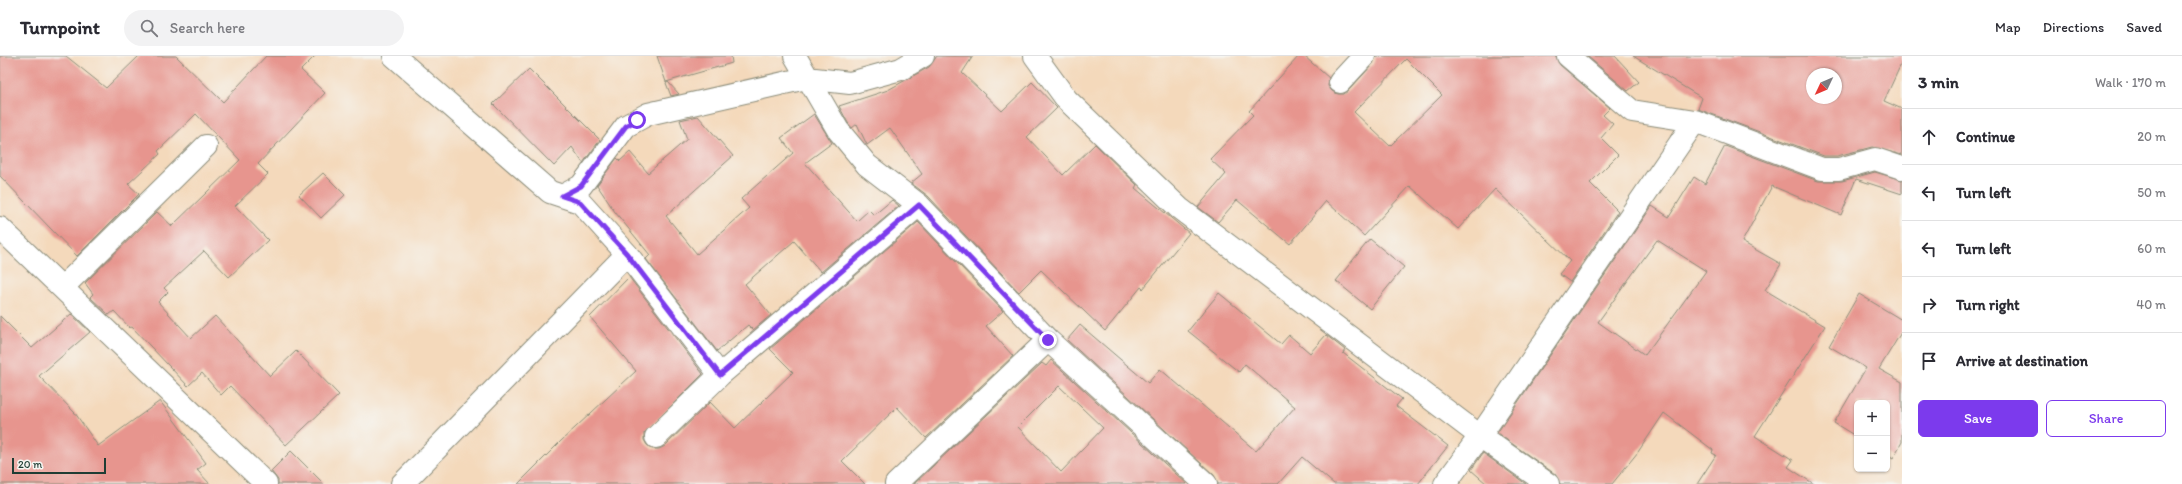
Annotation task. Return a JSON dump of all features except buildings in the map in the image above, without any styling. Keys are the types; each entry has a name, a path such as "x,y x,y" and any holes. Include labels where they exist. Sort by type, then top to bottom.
{"street":[{"path":"394,56 550,192 580,202 627,254 720,375"},
{"path":"795,56 806,78 838,130 867,165 919,205 1048,340 1206,484"},
{"path":"562,196 581,186 626,126 648,114 806,78 850,83 901,69 923,56"},
{"path":"1035,56 1067,100 1178,208 1480,436 1548,484"},
{"path":"1340,82 1364,56"},
{"path":"1568,56 1632,112 1695,121 1822,169 1839,169 1875,158 1902,168"},
{"path":"1444,484 1480,436 1695,121"},
{"path":"63,286 206,146"},
{"path":"656,436 720,375 919,205"},
{"path":"0,228 63,286 266,484"},
{"path":"402,484 627,254"},
{"path":"896,484 1048,340"}],"route":[{"path":"637,120 626,126 581,186 562,196 580,202 627,254 720,375 919,205 1048,340"}]}
